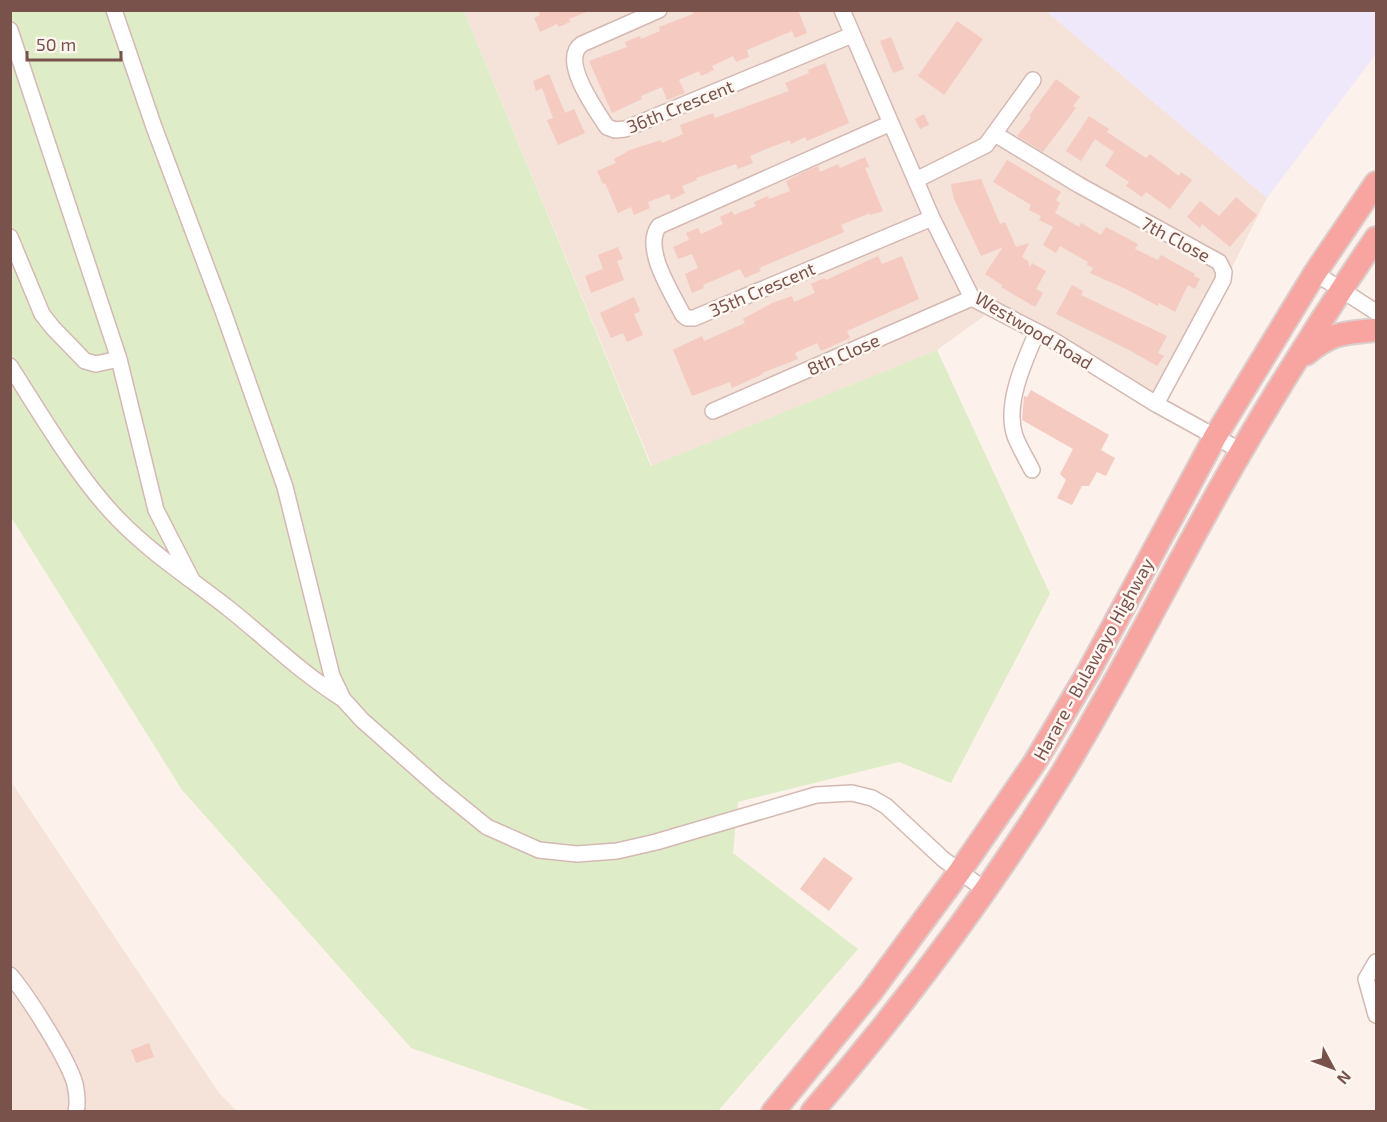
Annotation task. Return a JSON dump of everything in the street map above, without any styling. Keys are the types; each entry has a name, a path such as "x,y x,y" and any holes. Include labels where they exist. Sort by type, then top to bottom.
{"highway":[{"name":"Harare - Bulawayo Highway","path":"773,1112 871,992 1009,802 1072,702 1215,437 1316,273 1377,183"},
{"name":"Harare - Bulawayo Highway","path":"812,1112 878,1032 985,890 1026,831 1120,675 1241,451 1377,238"},
{"path":"1296,363 1320,343 1335,335 1377,330"}],"street":[{"path":"114,10 154,127 223,311 285,487 332,676 343,699"},
{"name":"36th Crescent","path":"659,10 582,44 576,52 573,63 587,97 610,130 625,129 852,35"},
{"name":"Westwood Road","path":"843,10 932,218 972,298 1037,332 1156,404 1241,451"},
{"path":"10,30 119,359 156,510 192,580"},
{"path":"916,180 986,145 1033,80"},
{"name":"35th Crescent","path":"891,123 659,226 654,233 653,241 656,257 683,315 691,318 932,218"},
{"name":"7th Close","path":"995,134 1098,195 1219,262 1224,272 1223,279 1156,404"},
{"path":"10,237 42,314 61,336 85,361 96,364 119,359"},
{"path":"1316,273 1377,312"},
{"name":"8th Close","path":"713,411 972,298"},
{"path":"1032,470 1014,434 1013,402 1021,369 1037,332"},
{"path":"10,366 54,435 118,519 153,551 229,609 309,676 343,699 391,747 487,827 539,850 577,854 617,851 656,842 816,795 852,793 872,798 885,806 943,859 985,890"},
{"path":"1377,962 1366,979 1377,1015"},
{"path":"10,975 28,1000 69,1070 78,1105 76,1112"}],"shaded area":[{"path":"464,11 1046,11 1267,198 1162,406 1001,304 937,350 652,466"},
{"path":"1046,11 1376,11 1376,54 1267,198"},
{"path":"10,780 219,1093 237,1111 11,1111"}],"green space":[{"path":"11,11 464,11 651,466 937,350 1050,594 951,783 899,762 738,802 733,853 858,949 718,1111 593,1111 411,1048 182,790 11,517"}],"building":[{"path":"538,10 589,11 569,19 570,22 559,27 557,24 540,32 534,18 540,15"},
{"path":"692,10 798,10 807,33 795,38 792,31 747,50 749,57 736,62 733,56 712,66 714,70 701,76 699,71 679,80 685,93 667,100 662,87 612,113 589,61 627,47 625,42 640,36 641,39 660,31 659,27 693,14"},
{"path":"957,21 983,39 944,95 918,76"},
{"path":"891,37 904,69 893,73 880,41"},
{"path":"825,63 849,123 807,141 805,137 791,144 790,140 766,149 750,156 753,163 738,169 736,164 696,178 697,180 682,186 685,193 671,200 669,194 648,202 650,208 634,215 631,207 618,213 597,171 616,163 614,159 630,150 661,140 662,143 683,134 680,125 713,113 715,118 789,91 785,83"},
{"path":"549,74 565,113 574,109 585,133 558,145 547,120 553,118 542,88 536,91 533,81"},
{"path":"1056,79 1080,97 1073,106 1076,108 1043,152 1017,136"},
{"path":"924,114 929,125 920,129 915,119"},
{"path":"1089,116 1109,129 1107,132 1146,158 1150,154 1179,176 1181,172 1192,180 1170,209 1146,192 1142,197 1126,186 1129,182 1105,166 1114,152 1095,139 1081,161 1066,151"},
{"path":"865,157 869,167 865,168 883,211 870,215 870,213 841,225 844,232 759,268 761,271 745,278 740,269 703,285 704,288 692,293 685,274 698,268 692,254 678,259 673,247 689,240 686,233 698,228 701,234 723,224 720,217 732,211 734,215 756,206 754,202 768,196 769,199 790,191 786,181 806,171 818,166 820,172 838,164 840,168"},
{"path":"1007,160 1061,192 1056,200 1060,203 1055,213 1079,227 1081,223 1101,235 1106,227 1138,244 1135,249 1158,260 1161,255 1200,279 1195,289 1188,285 1175,312 1090,273 1093,268 1087,265 1088,262 1060,246 1056,253 1043,245 1053,227 1039,220 1041,216 1029,210 1031,205 993,182"},
{"path":"981,179 1000,224 1005,222 1016,247 1029,243 1022,257 1028,261 1030,267 1032,263 1046,271 1036,289 1043,293 1035,307 1001,287 1002,285 985,274 1003,247 981,256 954,199 951,184"},
{"path":"1236,197 1257,215 1230,247 1202,224 1200,228 1187,217 1200,201 1219,216"},
{"path":"618,247 623,259 617,261 624,280 591,293 585,276 603,269 598,255"},
{"path":"878,256 882,264 902,256 919,299 847,331 850,338 821,351 817,343 795,353 798,359 732,388 730,382 692,396 673,350 702,336 704,341 745,323 743,319 772,303 792,296 794,302 815,293 811,284 824,278 826,280"},
{"path":"1072,285 1083,291 1081,295 1167,336 1158,353 1164,356 1157,366 1056,314"},
{"path":"634,297 640,311 634,314 643,335 627,342 623,333 611,338 600,313"},
{"path":"1031,390 1109,435 1101,450 1115,458 1106,476 1097,472 1089,486 1082,486 1072,505 1057,498 1066,480 1060,474 1073,449 1022,420 1024,396 1027,397"},
{"path":"824,857 853,878 829,911 800,889"},
{"path":"149,1043 154,1057 136,1063 131,1050"}]}
